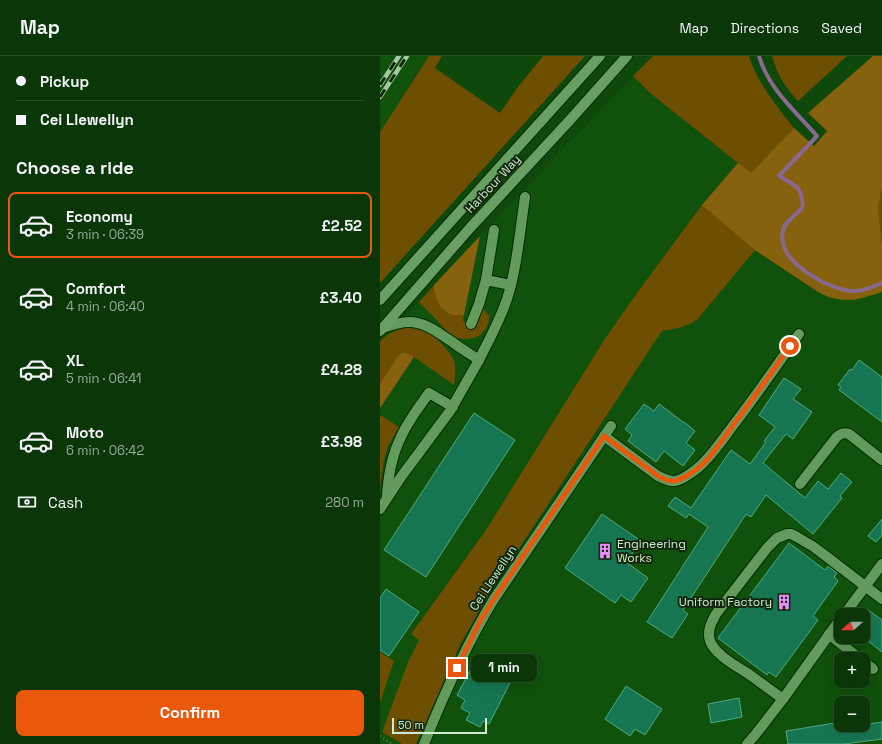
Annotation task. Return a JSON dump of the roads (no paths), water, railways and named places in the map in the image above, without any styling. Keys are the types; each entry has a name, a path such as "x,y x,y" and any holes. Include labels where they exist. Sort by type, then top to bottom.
{"main road":[{"name":"Harbour Way","path":"380,300 600,56"},
{"name":"Harbour Way","path":"381,330 470,228 627,56"}],"street":[{"path":"380,509 401,477 453,407 479,360 502,313 511,285 525,197"},
{"path":"471,324 486,280 494,230"},
{"path":"486,280 511,285"},
{"path":"381,330 405,322 421,323 430,327 479,360"},
{"path":"604,436 658,476 672,482 683,478 712,454 799,334"},
{"path":"387,499 387,488 395,451 406,428 429,393 453,407"},
{"name":"Cei Llewellyn","path":"424,744 440,704 480,621 611,426"},
{"path":"800,484 835,439 842,434 849,434 882,460"},
{"path":"783,698 723,657 713,647 710,642 709,634 711,622 716,614 767,548 777,538 787,534 797,536 814,547 882,599"},
{"path":"849,608 882,564"},
{"path":"747,744 783,698 834,627"},
{"path":"829,634 851,652"},
{"path":"870,667 873,670"}],"waterway":[{"path":"759,56 763,68 776,89 817,136 779,176 798,189 802,201 801,209 787,223 782,233 783,243 787,252 793,261 802,269 824,283 836,287 856,291 882,283"}],"railway":[{"path":"380,85 399,56"},
{"path":"380,97 407,56"}],"place":[{"name":"Engineering Works","path":"605,551"},
{"name":"Uniform Factory","path":"784,602"}]}
